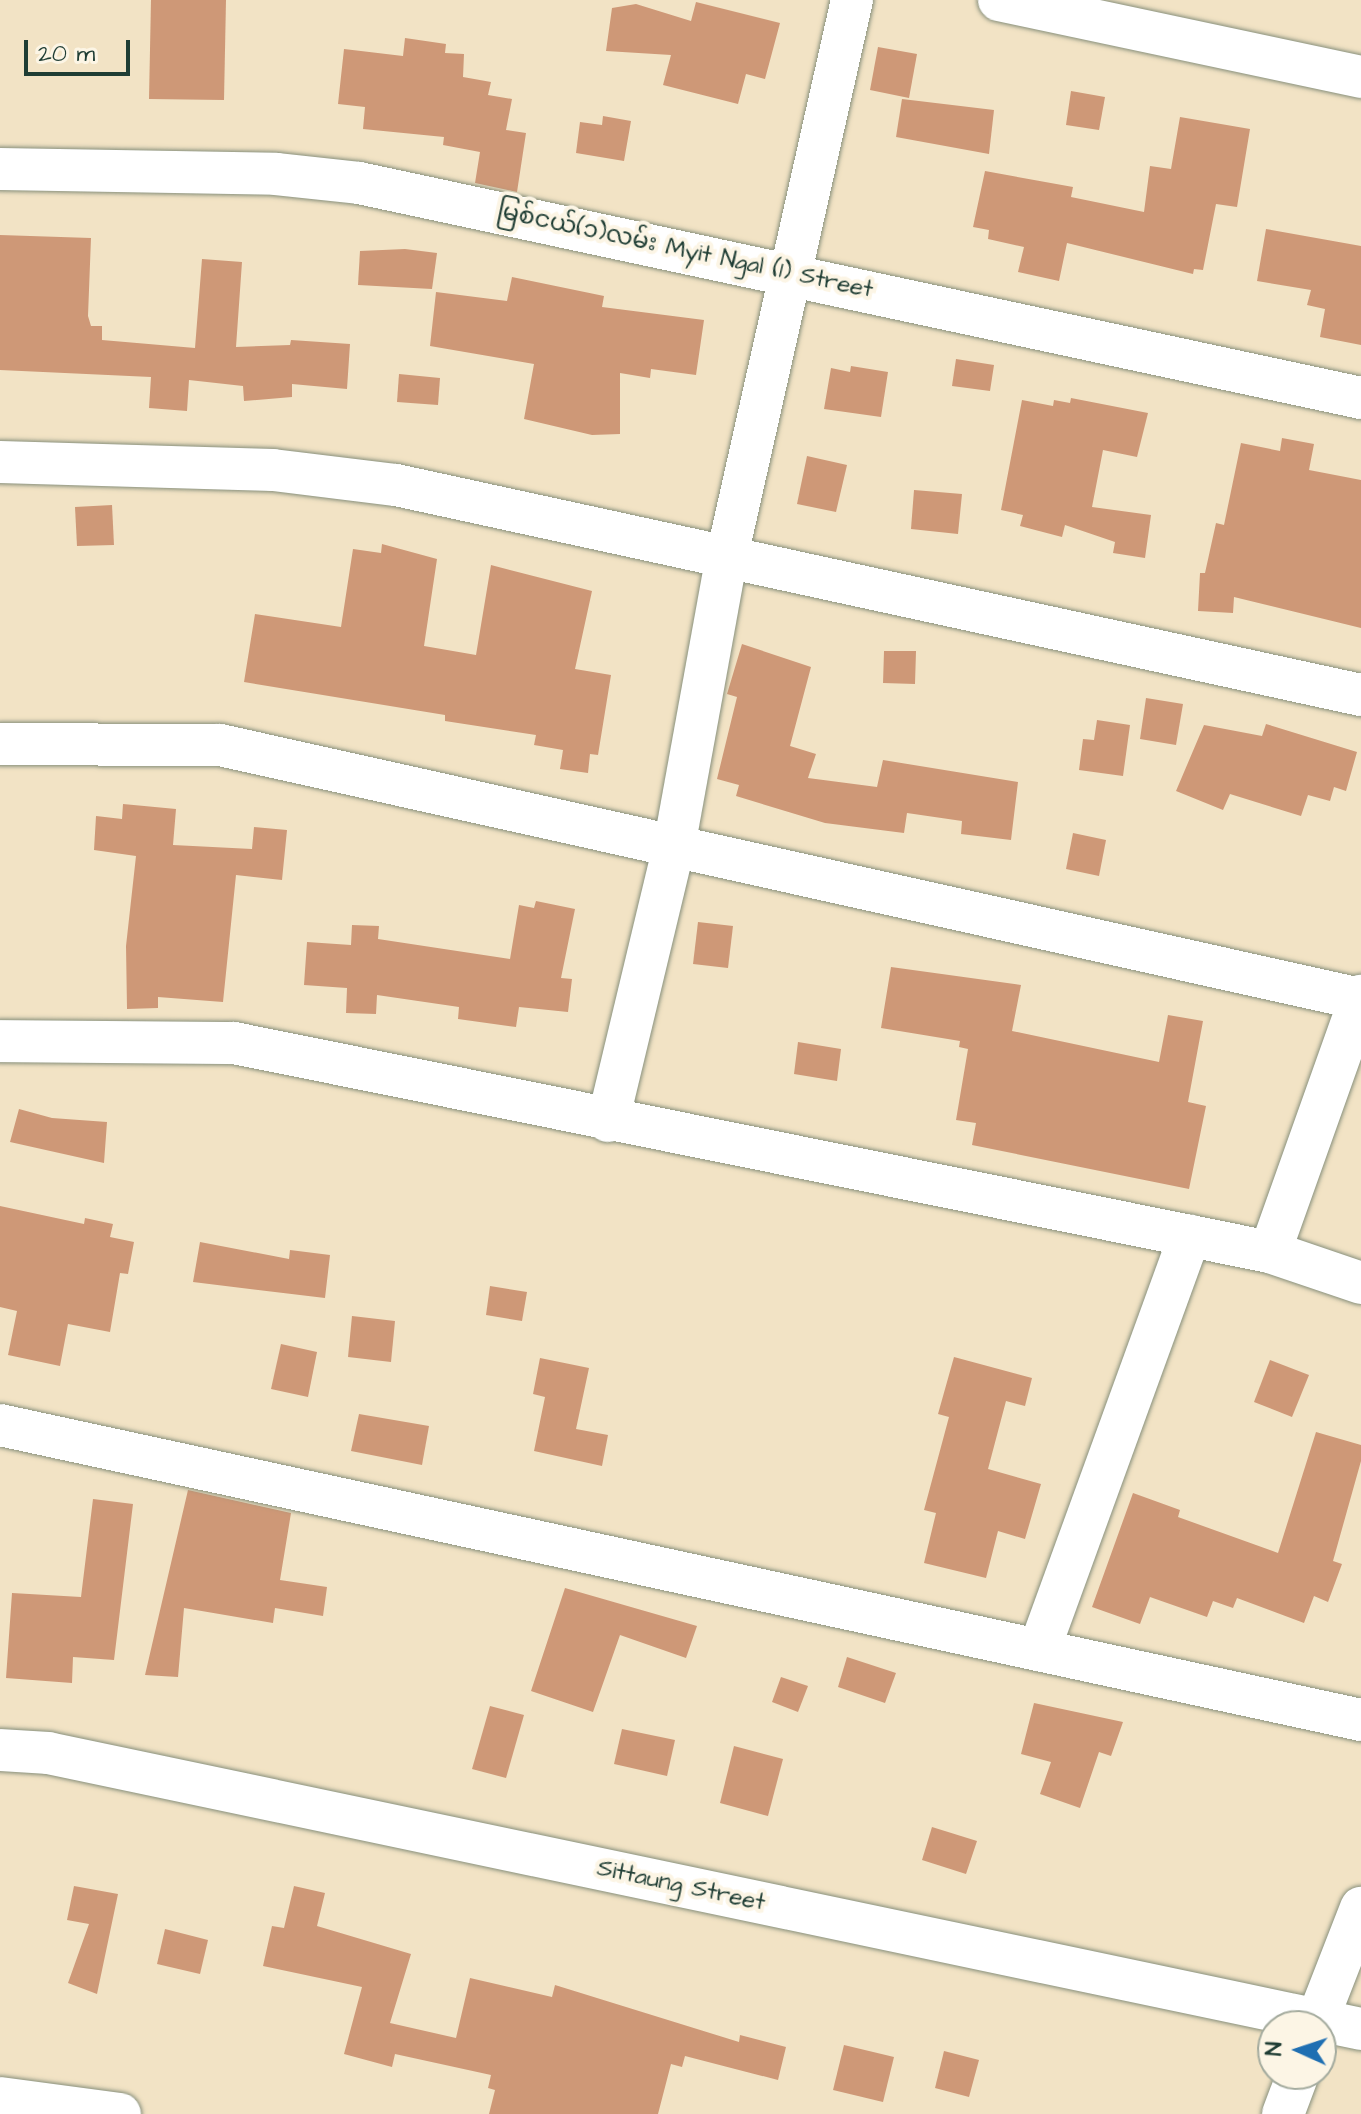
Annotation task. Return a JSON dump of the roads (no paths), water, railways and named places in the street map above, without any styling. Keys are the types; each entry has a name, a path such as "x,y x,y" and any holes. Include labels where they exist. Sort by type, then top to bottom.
{"street":[{"path":"608,1121 674,847 727,556 852,0"},
{"path":"999,0 1361,77"},
{"name":"မြစ်ငယ်(၁)လမ်း Myit Ngal (1) Street","path":"0,169 276,174 359,183 790,273 1361,398"},
{"path":"0,462 273,470 381,483 1361,695"},
{"path":"0,744 220,745 1360,998 1270,1252"},
{"path":"0,1041 234,1043 608,1121 1270,1252 1361,1283"},
{"path":"1039,1650 1190,1236"},
{"path":"0,1425 1361,1720"},
{"name":"Sittaung Street","path":"0,1750 48,1753 1257,2010"},
{"path":"1321,2010 1361,1908"},
{"name":"Sittaung Street","path":"1337,2026 1361,2029"},
{"path":"1283,2114 1292,2090"},
{"path":"0,2098 120,2114"}]}
